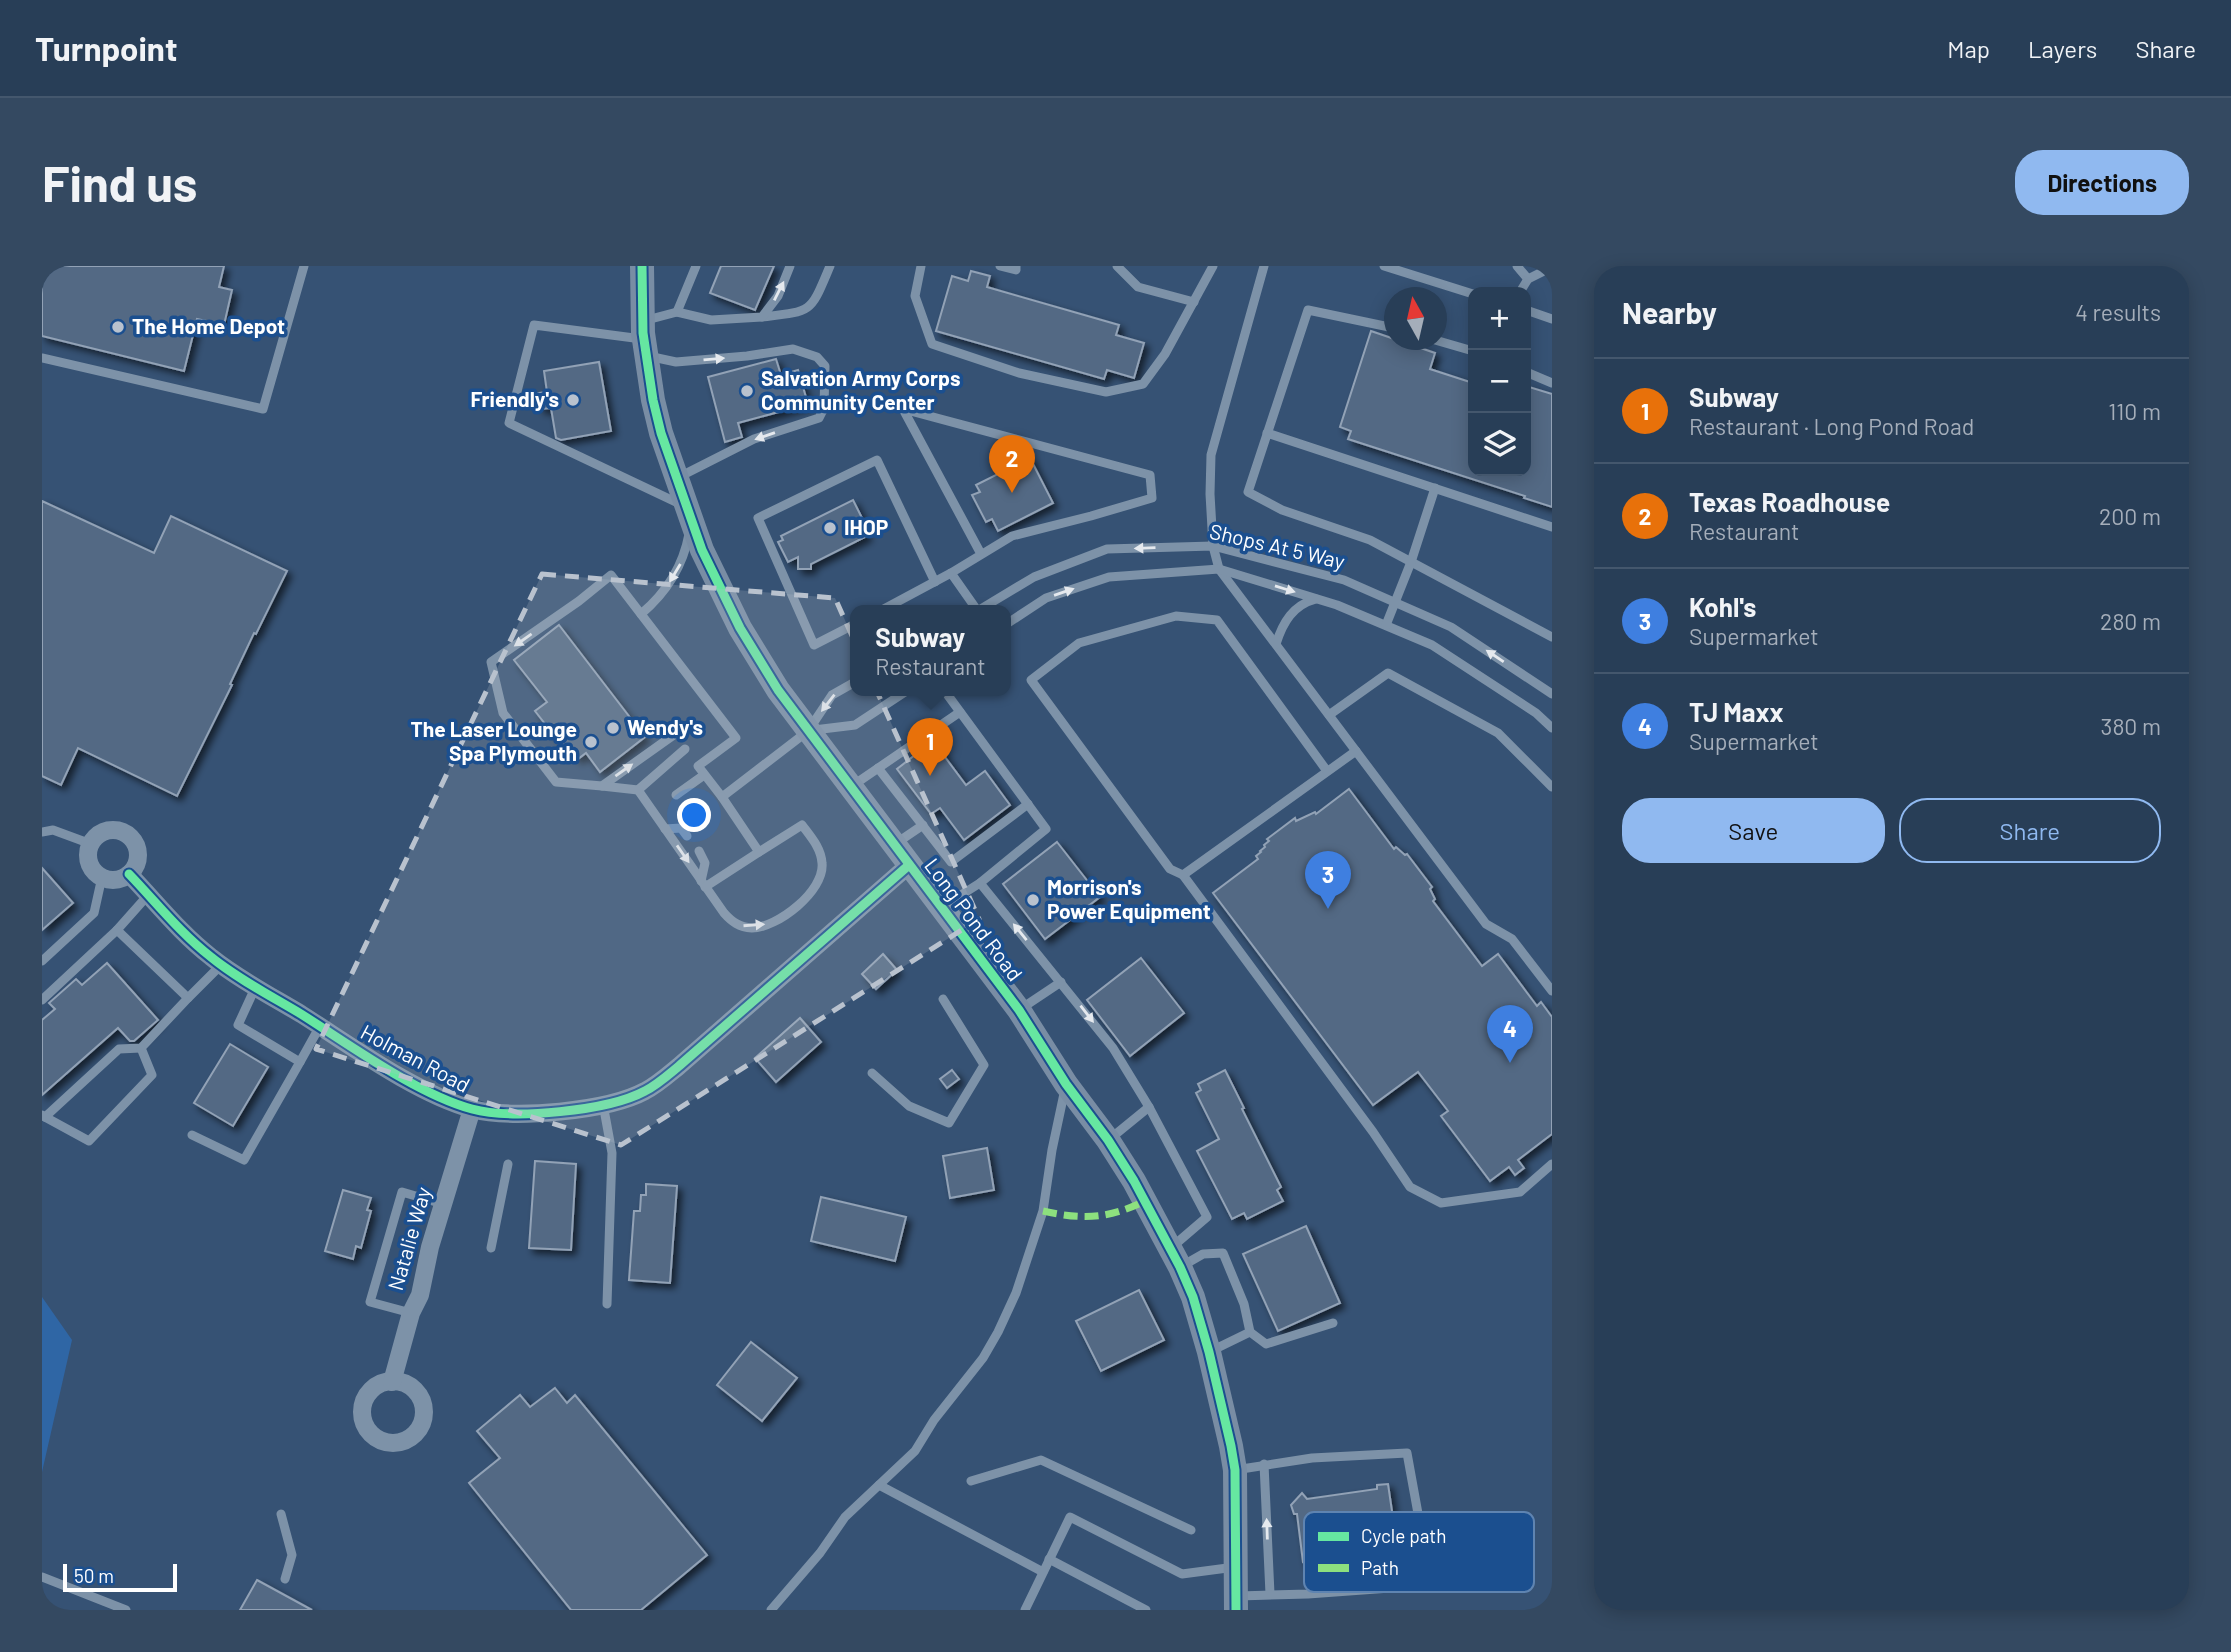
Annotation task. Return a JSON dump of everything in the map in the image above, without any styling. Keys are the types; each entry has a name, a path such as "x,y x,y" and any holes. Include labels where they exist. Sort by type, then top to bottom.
{"street":[{"name":"Long Pond Road","path":"642,266 644,339 661,433 715,581 740,628 808,731 1019,1010 1066,1084 1135,1181 1176,1258 1193,1297 1231,1446 1235,1470 1236,1603"},
{"path":"107,831 119,831 130,836 138,853 134,868 129,874 116,879 102,877 90,865 88,854 91,844 97,836 107,831"},
{"name":"Holman Road","path":"129,874 187,936 222,965 411,1082 472,1109 530,1114 603,1104 644,1092 679,1066 909,864"},
{"name":"Natalie Way","path":"392,1381 411,1313 420,1295 430,1247 472,1109"}],"lane":[{"path":"42,358 263,409 304,266"},
{"path":"644,339 677,312 696,266"},
{"path":"762,317 778,296 790,266"},
{"path":"677,312 711,320 800,313 814,303 830,266"},
{"path":"921,266 915,296 932,344 1019,373 1106,392 1143,384 1165,354 1213,266"},
{"path":"1000,266 1016,270 1016,266"},
{"path":"1117,266 1138,287 1194,302"},
{"path":"1264,266 1211,455 1213,546 1219,569 1486,924 1512,939 1552,991"},
{"path":"1384,266 1468,292"},
{"path":"1517,266 1528,279"},
{"path":"1523,287 1528,279 1552,268"},
{"path":"1384,326 1308,310 1248,492 1282,510 1370,540 1552,637"},
{"path":"1531,312 1552,318"},
{"path":"640,614 656,601 680,566 690,515 509,424 534,325 644,339 676,362 793,349 817,357 825,366 824,408 819,418 754,439 676,478"},
{"path":"1447,343 1470,350"},
{"path":"1531,374 1552,383"},
{"path":"891,605 951,573 1012,536 1152,498 1150,475 903,409 981,554"},
{"path":"1268,433 1552,527"},
{"path":"850,627 814,645 758,518 877,460 935,582"},
{"path":"1386,625 1411,562 1435,488"},
{"name":"Shops At 5 Way","path":"986,605 1034,577 1107,549 1213,546 1345,580 1451,626 1552,694"},
{"name":"Shops At 5 Way","path":"1011,621 1046,598 1109,577 1219,569 1318,599 1432,645 1536,713 1552,729"},
{"path":"951,573 974,605"},
{"path":"685,749 638,790 556,782 503,713 491,662 579,601 611,575 736,738 698,766 760,852"},
{"path":"1276,644 1282,627 1294,609 1303,602 1318,599"},
{"path":"1327,771 1217,620 1176,616 1079,643 1031,680 1170,869 1183,875 1373,1132 1410,1187 1441,1203 1520,1192 1552,1164"},
{"path":"1329,715 1388,673 1498,733 1552,787"},
{"path":"722,797 808,731 832,695 850,685"},
{"path":"808,731 855,725 899,696"},
{"path":"942,907 979,883 1046,829 948,696"},
{"path":"850,787 960,712"},
{"path":"602,786 675,734"},
{"path":"1183,875 1356,751"},
{"path":"878,768 951,862 1028,804"},
{"path":"676,795 705,775"},
{"path":"638,790 703,884 733,923 755,928 770,923 809,896 820,881 822,863 816,843 802,825 703,884"},
{"path":"894,845 923,825"},
{"path":"665,828 681,828 687,836"},
{"path":"42,832 53,830 91,844"},
{"path":"699,852 705,863 703,884"},
{"path":"42,961 94,913 102,877"},
{"path":"979,883 1113,1048 1149,1107 1207,1217 1176,1258"},
{"path":"42,1000 117,930 149,894"},
{"path":"117,930 188,998"},
{"path":"141,1048 152,1075 89,1141 43,1116 119,1049 141,1048 222,965"},
{"path":"1019,1010 1061,982"},
{"path":"256,986 238,1025 300,1062"},
{"path":"872,1073 909,1106 949,1123 984,1065 943,999"},
{"path":"192,1135 244,1160 320,1026"},
{"path":"771,1610 820,1553 845,1517 915,1451 934,1420 983,1357 998,1332 1016,1293 1043,1211 1066,1084"},
{"path":"603,1104 612,1153 607,1304"},
{"path":"1108,1140 1149,1107"},
{"path":"491,1248 508,1164"},
{"path":"411,1313 370,1302 402,1192 443,1204"},
{"path":"1176,1258 1223,1253 1244,1304 1250,1332 1266,1344 1333,1323"},
{"path":"1209,1352 1250,1332"},
{"path":"1235,1470 1312,1458 1407,1453 1418,1512"},
{"path":"971,1481 1041,1460 1191,1530"},
{"path":"1264,1464 1270,1594"},
{"path":"879,1485 1043,1572"},
{"path":"281,1514 292,1555 285,1579"},
{"path":"1025,1610 1070,1517 1182,1574 1236,1567"},
{"path":"1049,1559 1146,1610"},
{"path":"42,1577 125,1610"},
{"path":"1236,1603 1270,1594 1335,1592"}],"highlighted area":[{"path":"542,574 835,598 979,919 621,1145 316,1049"}],"shaded area":[{"path":"42,1297 72,1340 42,1472"}],"building":[{"name":"The Home Depot","path":"42,266 224,266 219,287 232,290 224,325 197,319 184,371 42,336"},
{"path":"721,266 774,266 755,310 710,293"},
{"path":"971,271 990,276 987,287 1119,325 1116,335 1144,343 1134,378 1107,370 1104,379 936,331 952,276 968,281"},
{"path":"1371,331 1384,335 1384,350 1426,350 1435,353 1430,369 1468,381 1468,476 1531,476 1531,388 1552,394 1552,507 1348,439 1351,431 1340,427"},
{"path":"776,359 781,375 798,370 808,404 738,423 742,437 725,442 708,377"},
{"name":"Friendly's","path":"599,362 611,431 561,440 556,438 551,408 541,409 538,393 547,392 544,371"},
{"path":"1030,458 1053,503 998,531 992,519 986,522 972,495 980,492 976,485"},
{"name":"IHOP","path":"853,500 867,536 811,564 811,569 798,569 798,557 788,562 778,542 783,540 781,536"},
{"path":"42,501 154,553 171,516 287,571 256,634 254,633 230,684 232,685 177,796 78,748 61,785 42,776"},
{"path":"559,625 645,737 600,772 586,753 578,759 570,749 567,752 535,711 547,702 514,660"},
{"path":"933,741 966,785 985,771 1010,805 964,840 940,808 931,814 897,769"},
{"path":"1349,789 1394,849 1396,847 1407,854 1432,887 1430,889 1435,899 1433,901 1482,966 1498,954 1537,1006 1541,1002 1552,1017 1552,1134 1518,1160 1524,1168 1515,1175 1509,1167 1490,1181 1441,1116 1448,1111 1418,1072 1373,1105 1213,893 1258,859 1256,856 1269,841 1267,839 1295,818 1296,821 1315,812 1316,814"},
{"path":"1057,842 1100,897 1045,939 1003,884"},
{"path":"42,868 73,903 42,930"},
{"path":"883,954 897,970 876,989 862,974"},
{"path":"1141,958 1184,1013 1130,1056 1087,1000"},
{"path":"107,963 158,1020 134,1041 130,1041 118,1028 42,1095 42,1020 55,1009 49,1003 76,979 82,985"},
{"path":"800,1018 821,1042 776,1082 755,1058"},
{"path":"230,1044 268,1067 233,1126 194,1103"},
{"path":"952,1070 959,1079 947,1088 940,1079"},
{"path":"1225,1070 1281,1187 1277,1190 1283,1201 1247,1219 1244,1213 1232,1219 1197,1151 1219,1139 1196,1093 1201,1090 1198,1084"},
{"path":"987,1148 994,1190 950,1198 943,1156"},
{"path":"535,1161 576,1164 571,1250 529,1248"},
{"path":"646,1184 677,1186 670,1283 629,1280 634,1211 640,1211 641,1195 646,1195"},
{"path":"343,1190 371,1198 367,1210 371,1211 361,1248 356,1246 353,1259 325,1251"},
{"path":"821,1197 906,1217 895,1261 811,1241"},
{"path":"1306,1226 1340,1303 1278,1331 1243,1254"},
{"path":"1139,1290 1164,1340 1101,1371 1076,1321"},
{"path":"751,1342 797,1378 762,1421 717,1385"},
{"path":"555,1388 567,1403 575,1395 707,1555 641,1610 571,1610 469,1483 500,1458 477,1431 520,1395 530,1407"},
{"path":"1388,1484 1392,1512 1304,1512 1303,1562 1297,1514 1294,1514 1291,1505 1302,1493 1307,1499 1377,1489 1377,1485"},
{"path":"257,1580 312,1610 240,1610"}],"marked path":[{"path":"1043,1211 1071,1216 1095,1216 1119,1211 1145,1201"}],"cycle path":[{"path":"642,266 643,333 661,433 702,550 740,628 778,690 1019,1010 1066,1084 1108,1140 1134,1181 1180,1267 1193,1297 1209,1352 1235,1470 1236,1610"},
{"path":"129,874 200,948 255,987 384,1068 429,1092 472,1109 511,1114 560,1112 608,1104 654,1086 909,865"}],"place":[{"name":"The Home Depot","path":"118,327"},
{"name":"Salvation Army Corps Community Center","path":"747,391"},
{"name":"Friendly's","path":"573,400"},
{"name":"Texas Roadhouse","path":"1012,493"},
{"name":"IHOP","path":"830,528"},
{"name":"Wendy's","path":"613,728"},
{"name":"The Laser Lounge Spa Plymouth","path":"591,742"},
{"name":"Subway","path":"930,776"},
{"name":"Morrison's Power Equipment","path":"1033,900"},
{"name":"Kohl's","path":"1328,909"},
{"name":"TJ Maxx","path":"1510,1063"}]}
